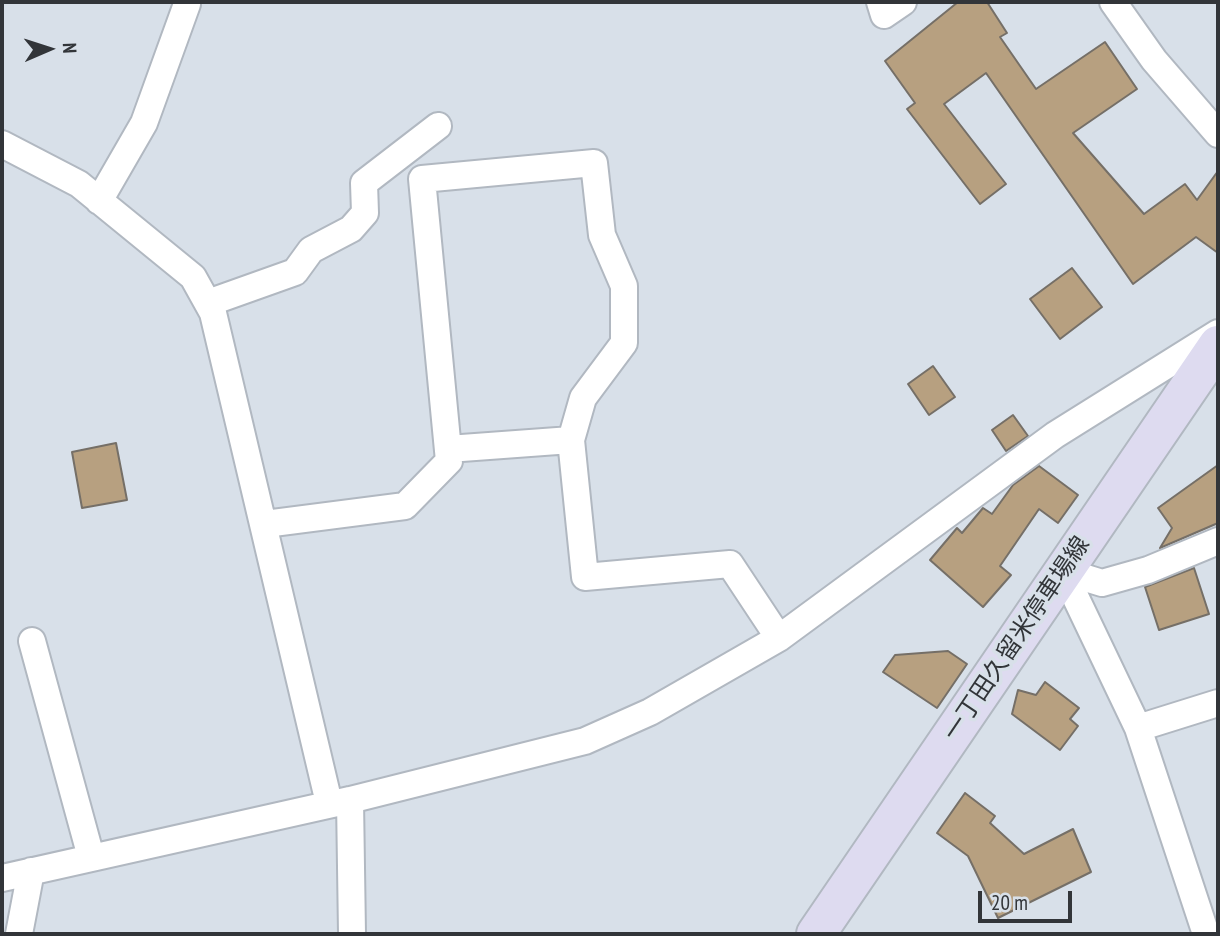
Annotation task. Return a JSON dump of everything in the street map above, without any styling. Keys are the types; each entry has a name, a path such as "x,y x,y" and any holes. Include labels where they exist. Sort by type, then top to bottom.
{"main road":[{"name":"一丁田久留米停車場線","path":"816,934 1218,345"}],"street":[{"path":"880,2 884,15 903,2"},
{"path":"1113,2 1154,60 1218,134"},
{"path":"99,201 144,123 187,4"},
{"path":"208,303 295,272 311,250 351,229 365,213 364,183 438,126"},
{"path":"2,144 79,184 193,277 213,313 265,524 339,802 352,934"},
{"path":"265,524 405,506 449,461 422,179 594,163 602,235 624,286 624,343 583,398 571,440 585,578 730,564 779,638"},
{"path":"2,878 339,802 585,741 650,712 779,638 1055,435 1218,333"},
{"path":"448,449 571,440"},
{"path":"1063,571 1102,583 1148,570 1218,541"},
{"path":"1063,571 1138,728 1206,934"},
{"path":"32,641 91,857"},
{"path":"1138,728 1218,703"},
{"path":"19,934 31,871"}],"building":[{"path":"958,2 987,2 1007,33 1000,37 1036,89 1105,42 1137,89 1073,133 1144,214 1185,184 1197,200 1218,171 1218,253 1196,237 1133,284 986,73 944,104 1006,184 980,204 907,109 915,103 885,61"},
{"path":"1072,268 1102,307 1060,339 1030,299"},
{"path":"933,366 955,397 929,415 908,384"},
{"path":"1013,415 1028,436 1006,451 992,430"},
{"path":"116,443 127,500 82,508 72,452"},
{"path":"1218,465 1218,523 1160,548 1172,528 1158,508"},
{"path":"1039,466 1078,495 1058,523 1039,509 1000,566 1011,575 983,607 930,560 957,528 962,533 983,508 992,514 1013,485"},
{"path":"1194,568 1209,614 1159,630 1145,587"},
{"path":"948,651 967,664 937,708 883,672 895,655"},
{"path":"1045,682 1079,708 1070,719 1078,726 1060,750 1012,714 1018,690 1036,695"},
{"path":"965,793 995,816 990,823 1024,854 1073,829 1091,872 998,918 968,856 937,833"}]}
